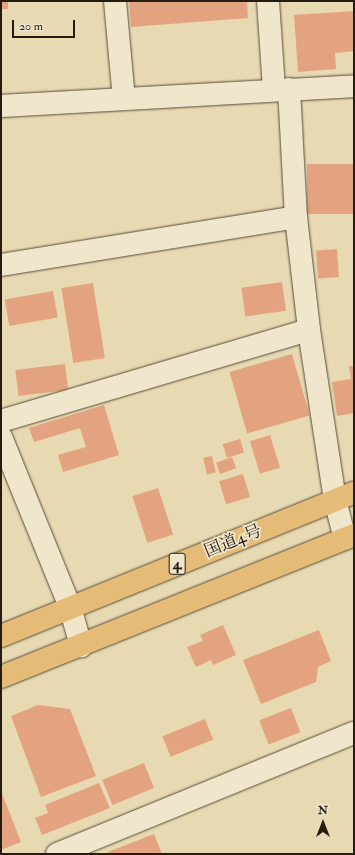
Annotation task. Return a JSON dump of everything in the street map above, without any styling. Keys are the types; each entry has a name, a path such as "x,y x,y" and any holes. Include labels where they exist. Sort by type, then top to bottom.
{"highway":[{"name":"国道4号","path":"1,636 344,496"},
{"name":"4","path":"1,677 350,537"}],"street":[{"path":"115,1 124,99"},
{"path":"268,1 282,89 309,330 344,496 350,537"},
{"path":"1,106 354,86"},
{"path":"1,265 296,217"},
{"path":"1,421 309,330"},
{"path":"1,437 70,607 81,646"},
{"path":"57,854 354,733"}],"building":[{"path":"1,1 8,1 8,9 1,9"},
{"path":"129,1 247,1 248,18 131,27"},
{"path":"354,11 354,51 335,53 336,69 298,72 294,15"},
{"path":"307,164 354,164 354,214 307,214"},
{"path":"337,249 339,277 318,278 316,250"},
{"path":"282,282 286,311 245,316 241,288"},
{"path":"93,283 105,358 73,363 61,288"},
{"path":"53,291 58,318 9,326 5,300"},
{"path":"292,354 310,416 247,433 230,372"},
{"path":"65,364 68,390 19,396 15,370"},
{"path":"349,366 354,366 354,413 337,416 332,382 351,379"},
{"path":"104,405 119,455 63,472 58,455 86,447 80,428 34,442 29,428"},
{"path":"270,435 280,468 260,474 250,441"},
{"path":"240,439 244,452 227,458 223,444"},
{"path":"212,456 216,473 207,475 203,458"},
{"path":"232,457 236,468 220,474 216,463"},
{"path":"243,474 250,497 226,504 219,481"},
{"path":"158,488 173,535 147,543 132,496"},
{"path":"223,625 236,655 213,665 211,660 196,667 187,647 203,641 200,635"},
{"path":"319,630 331,661 318,667 316,682 261,704 243,660"},
{"path":"38,705 70,709 96,776 41,797 11,716"},
{"path":"291,708 300,732 269,744 259,720"},
{"path":"205,719 213,739 171,757 162,736"},
{"path":"144,763 154,788 112,805 102,780"},
{"path":"99,783 110,808 42,835 35,818 48,813 45,805"},
{"path":"1,791 21,842 1,850"},
{"path":"154,834 162,854 108,854 108,852"}]}
